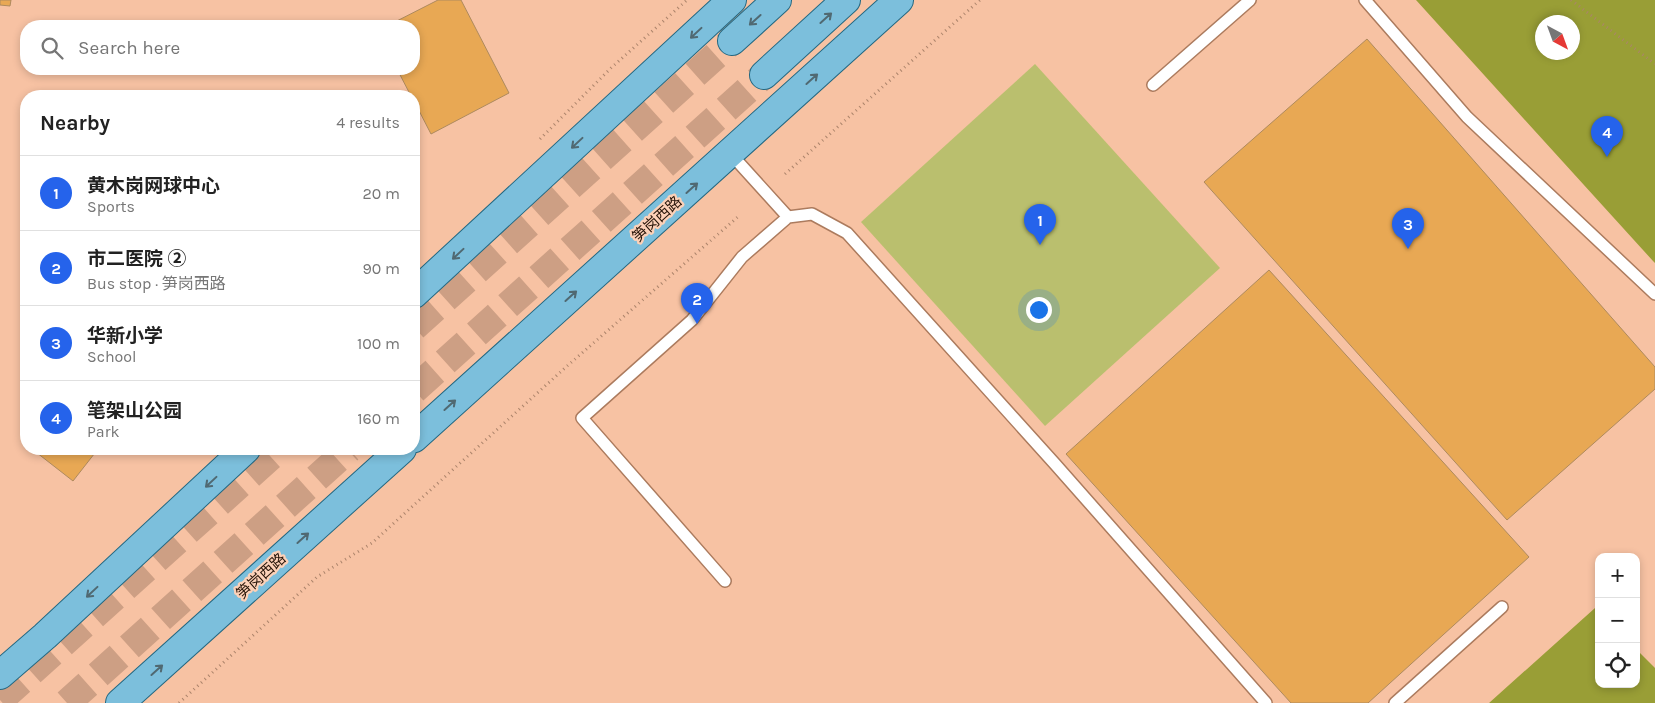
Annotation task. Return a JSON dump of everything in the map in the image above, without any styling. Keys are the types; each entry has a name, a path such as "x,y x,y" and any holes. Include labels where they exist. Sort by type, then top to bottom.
{"main road":[{"path":"420,288 732,0"},
{"path":"732,41 777,0"},
{"path":"764,75 846,0"},
{"name":"笋岗西路","path":"420,433 899,0"},
{"path":"0,675 45,636 240,455"},
{"name":"笋岗西路","path":"120,703 395,455"}],"lane":[{"path":"1153,85 1250,0"},
{"path":"1365,0 1467,117 1655,294"},
{"path":"730,153 788,217"},
{"path":"725,581 582,418 692,320 742,257 788,217 812,214 847,233 1056,464 1266,703"},
{"path":"1395,703 1502,607"}],"path":[{"path":"610,68 687,0"},
{"path":"785,174 980,0"},
{"path":"1571,0 1655,64"},
{"path":"180,703 317,577 372,543 566,367 740,215"}],"green space":[{"path":"1035,64 1220,268 1045,426 861,222"}],"shaded area":[{"path":"1416,0 1655,0 1655,263"},
{"path":"1595,608 1595,688 1640,688 1640,653 1655,668 1655,703 1489,703"}],"building":[{"path":"0,0 11,0 10,6 0,5"},
{"path":"438,0 461,0 509,93 431,134 420,113 420,90 408,90 400,75 420,75 420,20 399,20"},
{"path":"1367,39 1655,367 1655,389 1507,520 1204,182"},
{"path":"1269,270 1529,557 1368,703 1291,703 1066,454"},
{"path":"40,455 93,455 73,481"}],"tunnel":[{"path":"420,322 732,41"},
{"path":"420,385 764,75"},
{"path":"0,700 272,455"},
{"path":"67,703 342,455"}],"place":[{"name":"笔架山公园","path":"1607,157"},
{"name":"黄木岗网球中心","path":"1040,245"},
{"name":"华新小学","path":"1408,249"},
{"name":"市二医院 ②","path":"697,324"}]}
